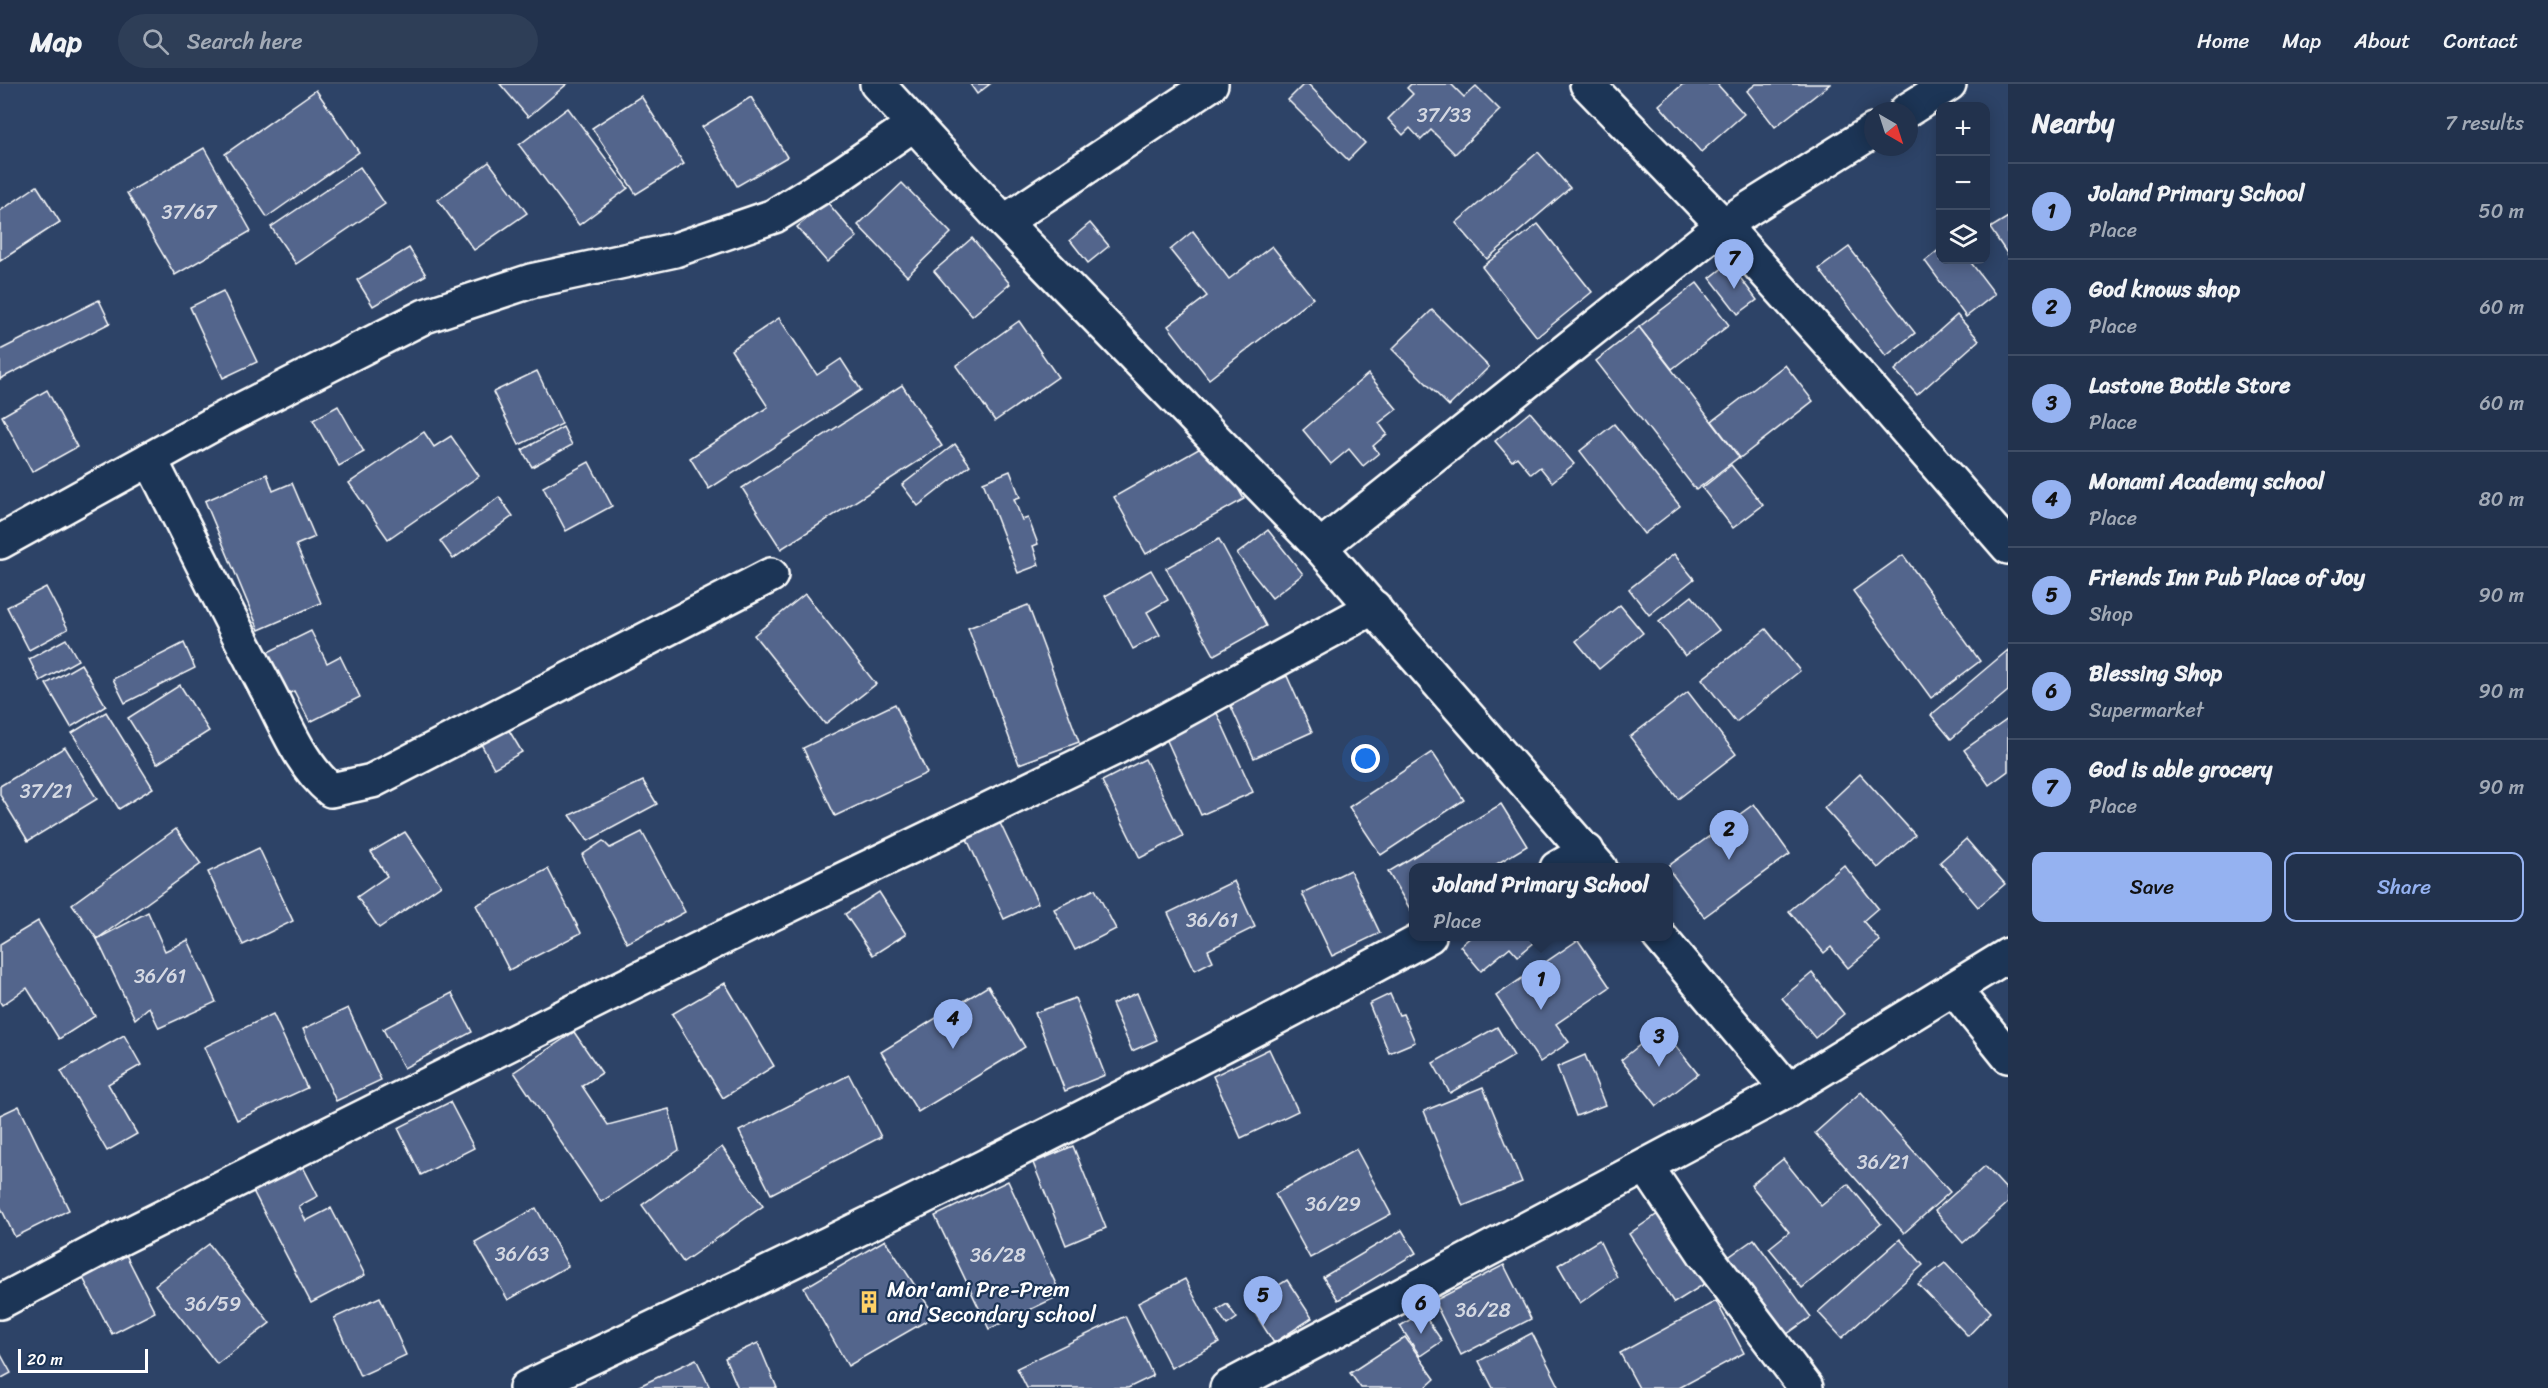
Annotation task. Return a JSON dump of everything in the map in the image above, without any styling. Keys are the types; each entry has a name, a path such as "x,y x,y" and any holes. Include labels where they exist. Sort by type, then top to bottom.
{"street":[{"path":"877,84 1004,222 1320,547 1374,607 1594,859 1576,863"},
{"path":"1004,222 1211,84"},
{"path":"1587,84 1723,225 1868,386 1996,512 2008,547"},
{"path":"1918,103 1949,84"},
{"path":"0,542 150,459 425,316 531,281 675,250 774,216 843,173 914,124"},
{"path":"1320,547 1723,225 1864,137"},
{"path":"150,459 304,759 319,780 331,790 372,781 771,575"},
{"path":"0,1302 128,1234 697,950 1115,748 1374,607"},
{"path":"526,1388 810,1254 1304,1004 1420,941"},
{"path":"1663,941 1788,1090"},
{"path":"1227,1388 1788,1090 2008,955"},
{"path":"1954,989 2008,1056"},
{"path":"1646,1166 1704,1252 1806,1388"}],"building":[{"path":"500,84 567,84 528,117"},
{"path":"970,84 990,84 977,94"},
{"path":"1304,84 1308,84 1365,143 1348,160 1288,100"},
{"path":"1411,84 1451,84 1464,97 1476,86 1500,110 1455,154 1431,130 1421,140 1410,128 1403,135 1388,119 1413,94 1407,88"},
{"path":"1683,84 1717,84 1744,114 1701,152 1659,105"},
{"path":"1756,84 1830,84 1775,127 1747,91"},
{"path":"316,90 359,152 267,217 225,154"},
{"path":"641,96 684,164 636,194 592,128"},
{"path":"751,97 787,157 737,186 702,127"},
{"path":"568,108 628,188 579,225 519,145"},
{"path":"204,148 251,231 175,275 127,193"},
{"path":"1538,152 1570,188 1487,259 1456,223"},
{"path":"489,162 527,213 474,250 438,200"},
{"path":"360,167 385,204 296,264 271,227"},
{"path":"902,183 951,233 907,276 858,225"},
{"path":"37,186 60,222 0,261 0,211"},
{"path":"827,202 857,237 827,262 797,227"},
{"path":"2008,217 2008,255 1990,228"},
{"path":"1090,223 1109,246 1088,263 1070,240"},
{"path":"1538,224 1592,292 1537,337 1482,267"},
{"path":"1193,231 1229,279 1272,246 1313,298 1209,379 1168,326 1207,296 1170,250"},
{"path":"972,238 1010,284 972,316 934,271"},
{"path":"1849,247 1915,333 1886,356 1819,269"},
{"path":"409,248 426,275 373,306 357,280"},
{"path":"1936,252 1936,264 1972,264 1995,294 1966,317 1925,261"},
{"path":"1729,263 1757,300 1738,314 1710,278"},
{"path":"1697,283 1729,325 1672,369 1639,327"},
{"path":"223,291 257,362 223,378 190,307"},
{"path":"99,300 110,323 0,379 0,350"},
{"path":"1432,310 1489,367 1449,406 1392,349"},
{"path":"1957,315 1979,340 1917,395 1895,370"},
{"path":"779,318 817,375 841,359 861,390 709,489 690,458 768,407 731,350"},
{"path":"1019,321 1058,377 995,421 956,366"},
{"path":"1639,327 1739,457 1696,490 1596,361"},
{"path":"1785,365 1813,401 1740,458 1712,421"},
{"path":"537,371 562,424 519,445 493,392"},
{"path":"1368,374 1397,409 1379,423 1387,434 1373,446 1379,453 1363,466 1349,449 1331,464 1303,430"},
{"path":"902,385 942,446 781,549 742,488"},
{"path":"47,390 77,447 32,472 2,416"},
{"path":"338,406 364,452 339,466 313,420"},
{"path":"1530,412 1574,464 1552,482 1540,467 1531,474 1517,457 1512,461 1495,441"},
{"path":"1614,424 1680,506 1644,534 1580,451"},
{"path":"563,427 572,445 532,467 522,450"},
{"path":"424,432 434,447 451,436 479,476 388,539 349,483"},
{"path":"1211,442 1244,499 1146,554 1114,497"},
{"path":"955,444 970,465 918,506 902,485"},
{"path":"589,462 612,506 566,531 543,487"},
{"path":"1731,465 1763,505 1733,528 1702,488"},
{"path":"1010,471 1020,497 1014,499 1022,520 1028,518 1038,544 1033,546 1039,565 1018,573 983,482"},
{"path":"267,474 273,491 292,483 315,537 296,545 321,603 259,630 205,501"},
{"path":"499,497 513,516 453,559 440,541"},
{"path":"1268,530 1303,574 1272,598 1237,554"},
{"path":"1219,539 1266,626 1214,655 1166,568"},
{"path":"1674,554 1694,579 1649,615 1629,589"},
{"path":"1903,555 1980,661 1931,698 1853,591"},
{"path":"1151,570 1168,600 1147,612 1160,635 1133,649 1105,596"},
{"path":"46,587 68,629 29,650 7,607"},
{"path":"805,594 876,684 825,724 754,635"},
{"path":"1692,596 1719,630 1685,656 1659,622"},
{"path":"1028,605 1079,742 1019,764 968,628"},
{"path":"1620,605 1643,633 1599,669 1576,641"},
{"path":"1766,629 1800,671 1736,722 1702,679"},
{"path":"311,631 327,663 340,656 360,697 310,722 294,691 284,696 264,654"},
{"path":"66,639 78,660 40,681 29,659"},
{"path":"184,643 195,668 125,703 113,679"},
{"path":"2008,650 2008,691 1951,739 1931,715"},
{"path":"81,664 106,706 71,727 46,684"},
{"path":"1287,676 1312,732 1254,758 1229,702"},
{"path":"180,685 209,731 157,764 128,718"},
{"path":"1688,692 1736,754 1678,799 1630,737"},
{"path":"895,704 927,773 835,816 803,748"},
{"path":"1216,711 1253,792 1201,815 1164,734"},
{"path":"106,712 153,788 119,809 72,733"},
{"path":"2008,719 2008,771 1989,785 1964,750"},
{"path":"507,727 522,752 494,768 480,742"},
{"path":"65,747 97,799 28,841 0,795 0,786"},
{"path":"1432,752 1464,800 1381,855 1349,807"},
{"path":"1145,759 1183,836 1140,858 1102,781"},
{"path":"1860,774 1915,835 1878,868 1824,808"},
{"path":"643,781 657,804 588,841 570,815"},
{"path":"1501,804 1527,846 1498,863 1409,863 1409,907 1388,872"},
{"path":"1754,804 1790,854 1704,917 1673,875 1673,863"},
{"path":"1000,823 1038,903 1004,919 967,839"},
{"path":"176,829 201,864 97,939 72,904"},
{"path":"405,832 441,885 379,928 357,897 387,876 371,852"},
{"path":"642,832 685,912 627,943 582,855 603,841 610,848"},
{"path":"1966,839 2005,884 1978,907 1940,862"},
{"path":"259,848 293,921 243,945 208,872"},
{"path":"1844,865 1878,908 1863,921 1880,941 1848,968 1831,947 1824,953 1789,911"},
{"path":"548,869 581,933 509,970 476,905"},
{"path":"1350,870 1380,933 1332,956 1302,893"},
{"path":"1234,881 1255,927 1208,950 1213,961 1195,970 1168,913"},
{"path":"1095,889 1116,929 1075,950 1054,909"},
{"path":"879,892 906,934 873,955 845,914"},
{"path":"148,912 165,951 188,940 216,1002 159,1028 149,1007 135,1019 97,939"},
{"path":"38,921 95,1016 59,1039 27,988 2,1005 0,1002 0,944"},
{"path":"1466,941 1536,941 1518,956 1510,947 1481,971 1460,946"},
{"path":"1577,941 1610,987 1556,1024 1569,1042 1540,1062 1496,996"},
{"path":"1812,973 1844,1014 1815,1038 1782,998"},
{"path":"725,983 774,1066 723,1098 672,1014"},
{"path":"988,986 1025,1047 918,1112 881,1052"},
{"path":"452,993 472,1032 404,1068 383,1029"},
{"path":"1137,993 1157,1040 1132,1051 1112,1004"},
{"path":"1390,994 1399,1015 1403,1014 1415,1042 1389,1053 1369,1004"},
{"path":"1075,998 1105,1075 1065,1091 1035,1013"},
{"path":"348,1008 381,1080 336,1101 303,1029"},
{"path":"273,1014 307,1088 237,1120 204,1047"},
{"path":"1497,1027 1514,1056 1450,1093 1433,1063"},
{"path":"1661,1028 1698,1074 1657,1106 1621,1060"},
{"path":"574,1032 602,1073 582,1086 608,1125 669,1109 679,1150 601,1202 514,1072"},
{"path":"124,1035 141,1065 108,1084 137,1134 107,1151 61,1071"},
{"path":"1269,1049 1298,1111 1241,1138 1213,1076"},
{"path":"1585,1055 1605,1105 1576,1116 1557,1067"},
{"path":"849,1075 881,1137 771,1194 739,1131"},
{"path":"1483,1087 1522,1182 1463,1206 1424,1111"},
{"path":"1861,1092 1950,1192 1904,1233 1815,1133"},
{"path":"450,1102 474,1148 421,1175 398,1128"},
{"path":"19,1106 69,1210 15,1237 0,1206 0,1115"},
{"path":"1073,1146 1106,1228 1066,1245 1033,1163"},
{"path":"722,1147 763,1206 683,1262 642,1205"},
{"path":"1356,1149 1391,1214 1310,1258 1275,1194"},
{"path":"1783,1159 1821,1206 1848,1184 1881,1224 1802,1288 1769,1248 1789,1232 1751,1185"},
{"path":"300,1161 318,1196 299,1206 306,1221 331,1208 365,1275 311,1303 251,1187"},
{"path":"1985,1166 2008,1191 2008,1203 1963,1243 1935,1211"},
{"path":"1008,1181 1061,1295 989,1329 935,1216"},
{"path":"536,1208 568,1266 508,1300 475,1242"},
{"path":"1662,1211 1706,1283 1674,1303 1629,1234"},
{"path":"1402,1230 1416,1253 1338,1300 1323,1277"},
{"path":"1754,1239 1811,1317 1780,1339 1723,1261"},
{"path":"1900,1239 1923,1265 1842,1338 1818,1312"},
{"name":"Mon'ami Pre-Prem and Secondary school","path":"885,1240 935,1316 848,1366 804,1288"},
{"path":"1599,1240 1617,1277 1580,1303 1558,1265"},
{"path":"209,1244 270,1323 217,1364 155,1285"},
{"path":"123,1249 155,1312 112,1334 80,1272"},
{"path":"1945,1263 1991,1312 1968,1336 1918,1284"},
{"path":"1504,1265 1531,1319 1461,1355 1434,1301"},
{"path":"1185,1279 1219,1343 1171,1368 1138,1303"},
{"path":"1287,1280 1312,1318 1274,1343 1249,1304"},
{"path":"380,1297 406,1355 360,1376 334,1318"},
{"path":"1716,1301 1744,1353 1679,1388 1639,1388 1620,1353"},
{"path":"1227,1304 1237,1318 1227,1325 1217,1310"},
{"path":"1422,1312 1442,1341 1420,1356 1400,1326"},
{"path":"1125,1316 1153,1376 1128,1388 1027,1388 1017,1368"},
{"path":"1532,1333 1560,1388 1493,1388 1479,1361"},
{"path":"1405,1337 1435,1379 1425,1388 1361,1388 1350,1373"},
{"path":"758,1343 777,1388 738,1388 725,1358"},
{"path":"0,1353 11,1373 0,1379"},
{"path":"696,1359 710,1388 635,1388"}],"place":[{"name":"God is able grocery","path":"1734,289"},
{"name":"God knows shop","path":"1729,860"},
{"name":"Joland Primary School","path":"1541,1010"},
{"name":"Monami Academy school","path":"953,1049"},
{"name":"Lastone Bottle Store","path":"1659,1067"},
{"name":"Mon'ami Pre-Prem and Secondary school","path":"869,1302"},
{"name":"Friends Inn Pub Place of Joy","path":"1263,1326"},
{"name":"Blessing Shop","path":"1421,1334"}]}
